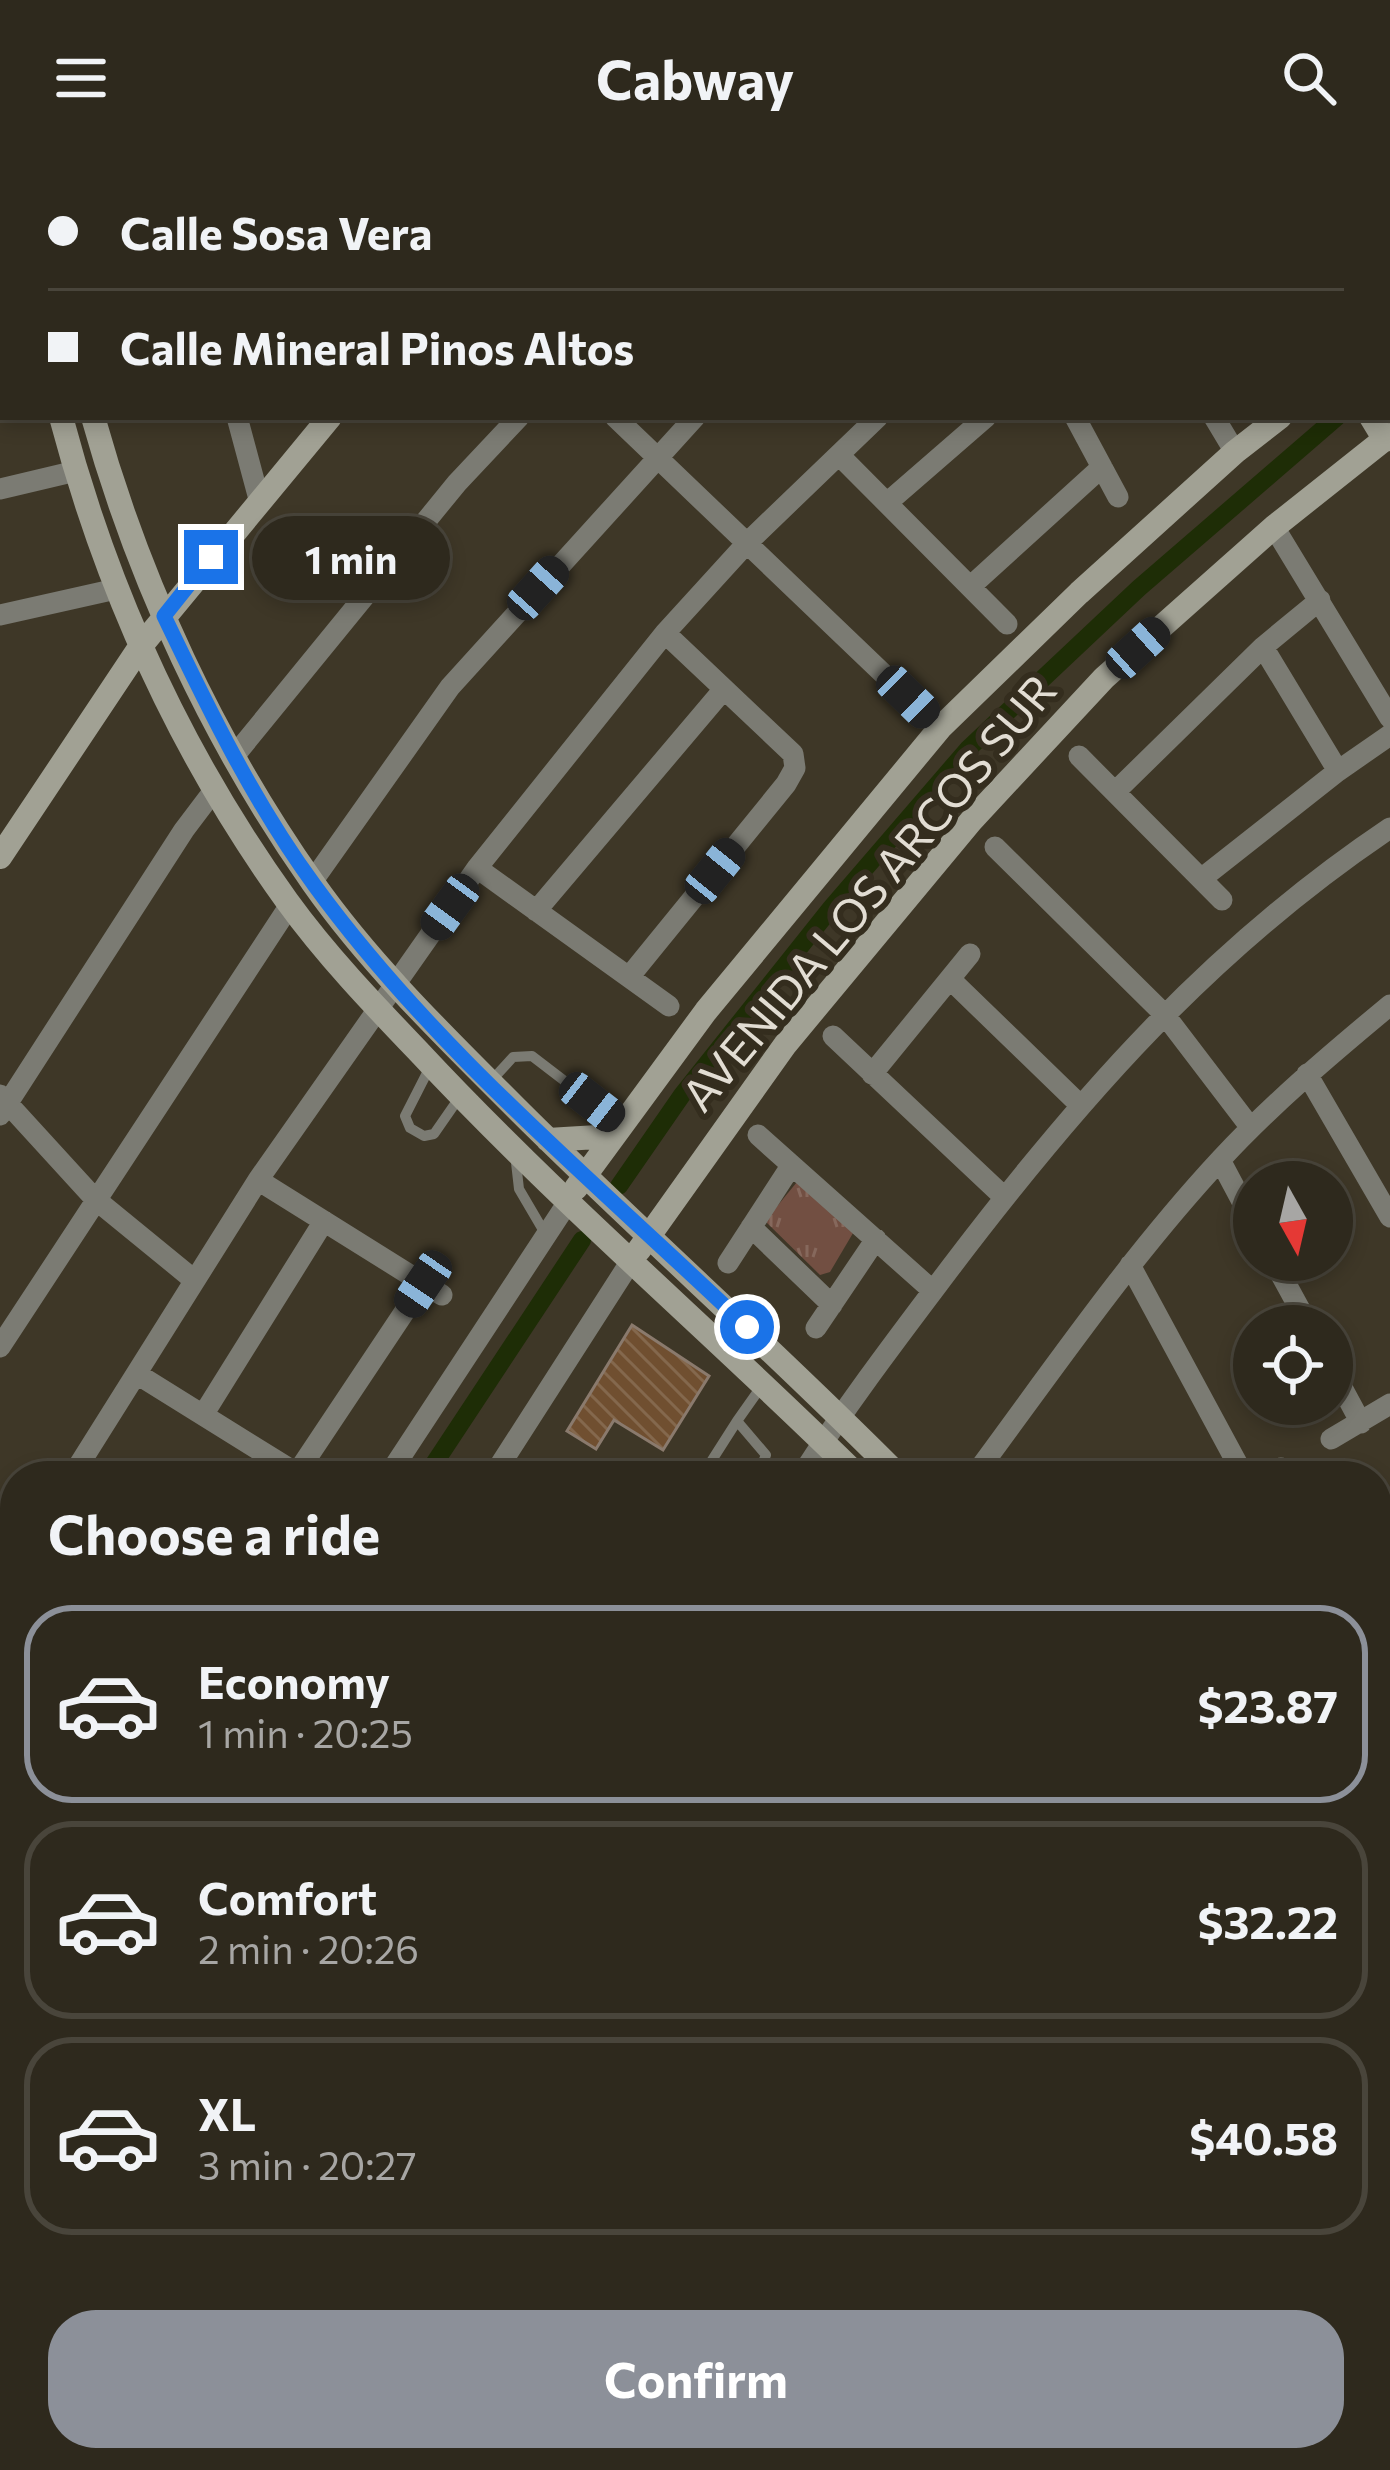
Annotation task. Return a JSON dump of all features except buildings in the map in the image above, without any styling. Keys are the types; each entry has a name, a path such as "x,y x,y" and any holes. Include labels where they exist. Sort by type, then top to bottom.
{"main road":[{"path":"63,420 116,589 140,646 215,789 290,905 460,1096 843,1461"},
{"path":"94,420 116,499 164,616 235,754 312,882 395,983 490,1082 884,1461"},
{"path":"0,856 140,646 327,420"},
{"name":"AVENIDA LOS ARCOS SUR","path":"568,1202 706,1011 940,728 1079,592 1276,420"},
{"name":"AVENIDA LOS ARCOS SUR","path":"631,1261 785,1045 971,821 1104,678 1382,432"},
{"path":"548,1140 618,1130"}],"street":[{"path":"238,420 259,499"},
{"path":"235,754 457,483 516,420"},
{"path":"618,420 940,728"},
{"path":"312,882 450,687 692,420"},
{"path":"82,1461 258,1180 477,868 665,633 747,543 875,420"},
{"path":"887,503 983,420"},
{"path":"1077,420 1118,497"},
{"path":"1216,420 1235,452"},
{"path":"839,455 1007,624"},
{"path":"971,586 1102,467"},
{"path":"0,489 76,471"},
{"path":"1274,526 1390,718"},
{"path":"0,614 116,589"},
{"path":"1114,792 1263,647 1319,600"},
{"path":"628,977 795,768 793,754 665,633"},
{"path":"1263,647 1338,771"},
{"path":"536,911 724,689"},
{"path":"1201,879 1390,735"},
{"path":"1079,756 1222,900"},
{"path":"194,1280 95,1199 2,1104 215,789"},
{"path":"811,1461 933,1291 1078,1104 1246,935 1390,828"},
{"path":"995,847 1164,1014 1252,1128"},
{"path":"477,868 669,1006"},
{"path":"0,1348 290,905"},
{"path":"872,1074 970,954"},
{"path":"950,979 1078,1104"},
{"path":"985,1461 1130,1264 1220,1160 1307,1074 1390,1005"},
{"path":"833,1036 1004,1197"},
{"path":"1307,1074 1390,1217"},
{"path":"758,1135 933,1291"},
{"path":"1220,1160 1233,1184"},
{"path":"728,1263 791,1166"},
{"path":"258,1180 432,1289 309,1461"},
{"name":"AVENIDA LOS ARCOS SUR","path":"398,1461 568,1202"},
{"path":"203,1415 324,1220"},
{"path":"751,1227 832,1305"},
{"path":"816,1328 876,1240"},
{"name":"AVENIDA LOS ARCOS SUR","path":"503,1461 631,1261"},
{"path":"1130,1264 1236,1461"},
{"path":"137,1374 277,1461"},
{"path":"1331,1439 1390,1404"},
{"path":"1353,1408 1361,1423"}],"lane":[{"path":"490,1082 513,1057 532,1056 618,1130"},
{"path":"430,1065 405,1116 410,1128 424,1136 434,1134 460,1096"},
{"path":"516,1151 516,1181 546,1235"},
{"path":"711,1461 762,1384"},
{"path":"736,1421 766,1455 763,1461"}],"green space":[{"path":"797,1182 856,1228 830,1272 820,1275 765,1221"}],"waterway":[{"path":"619,1186 682,1095 831,908 968,749 1139,588 1334,420"},
{"path":"436,1461 582,1240"}],"route":[{"path":"211,557 164,616 198,688 312,882 395,983 490,1082 747,1327"}]}
